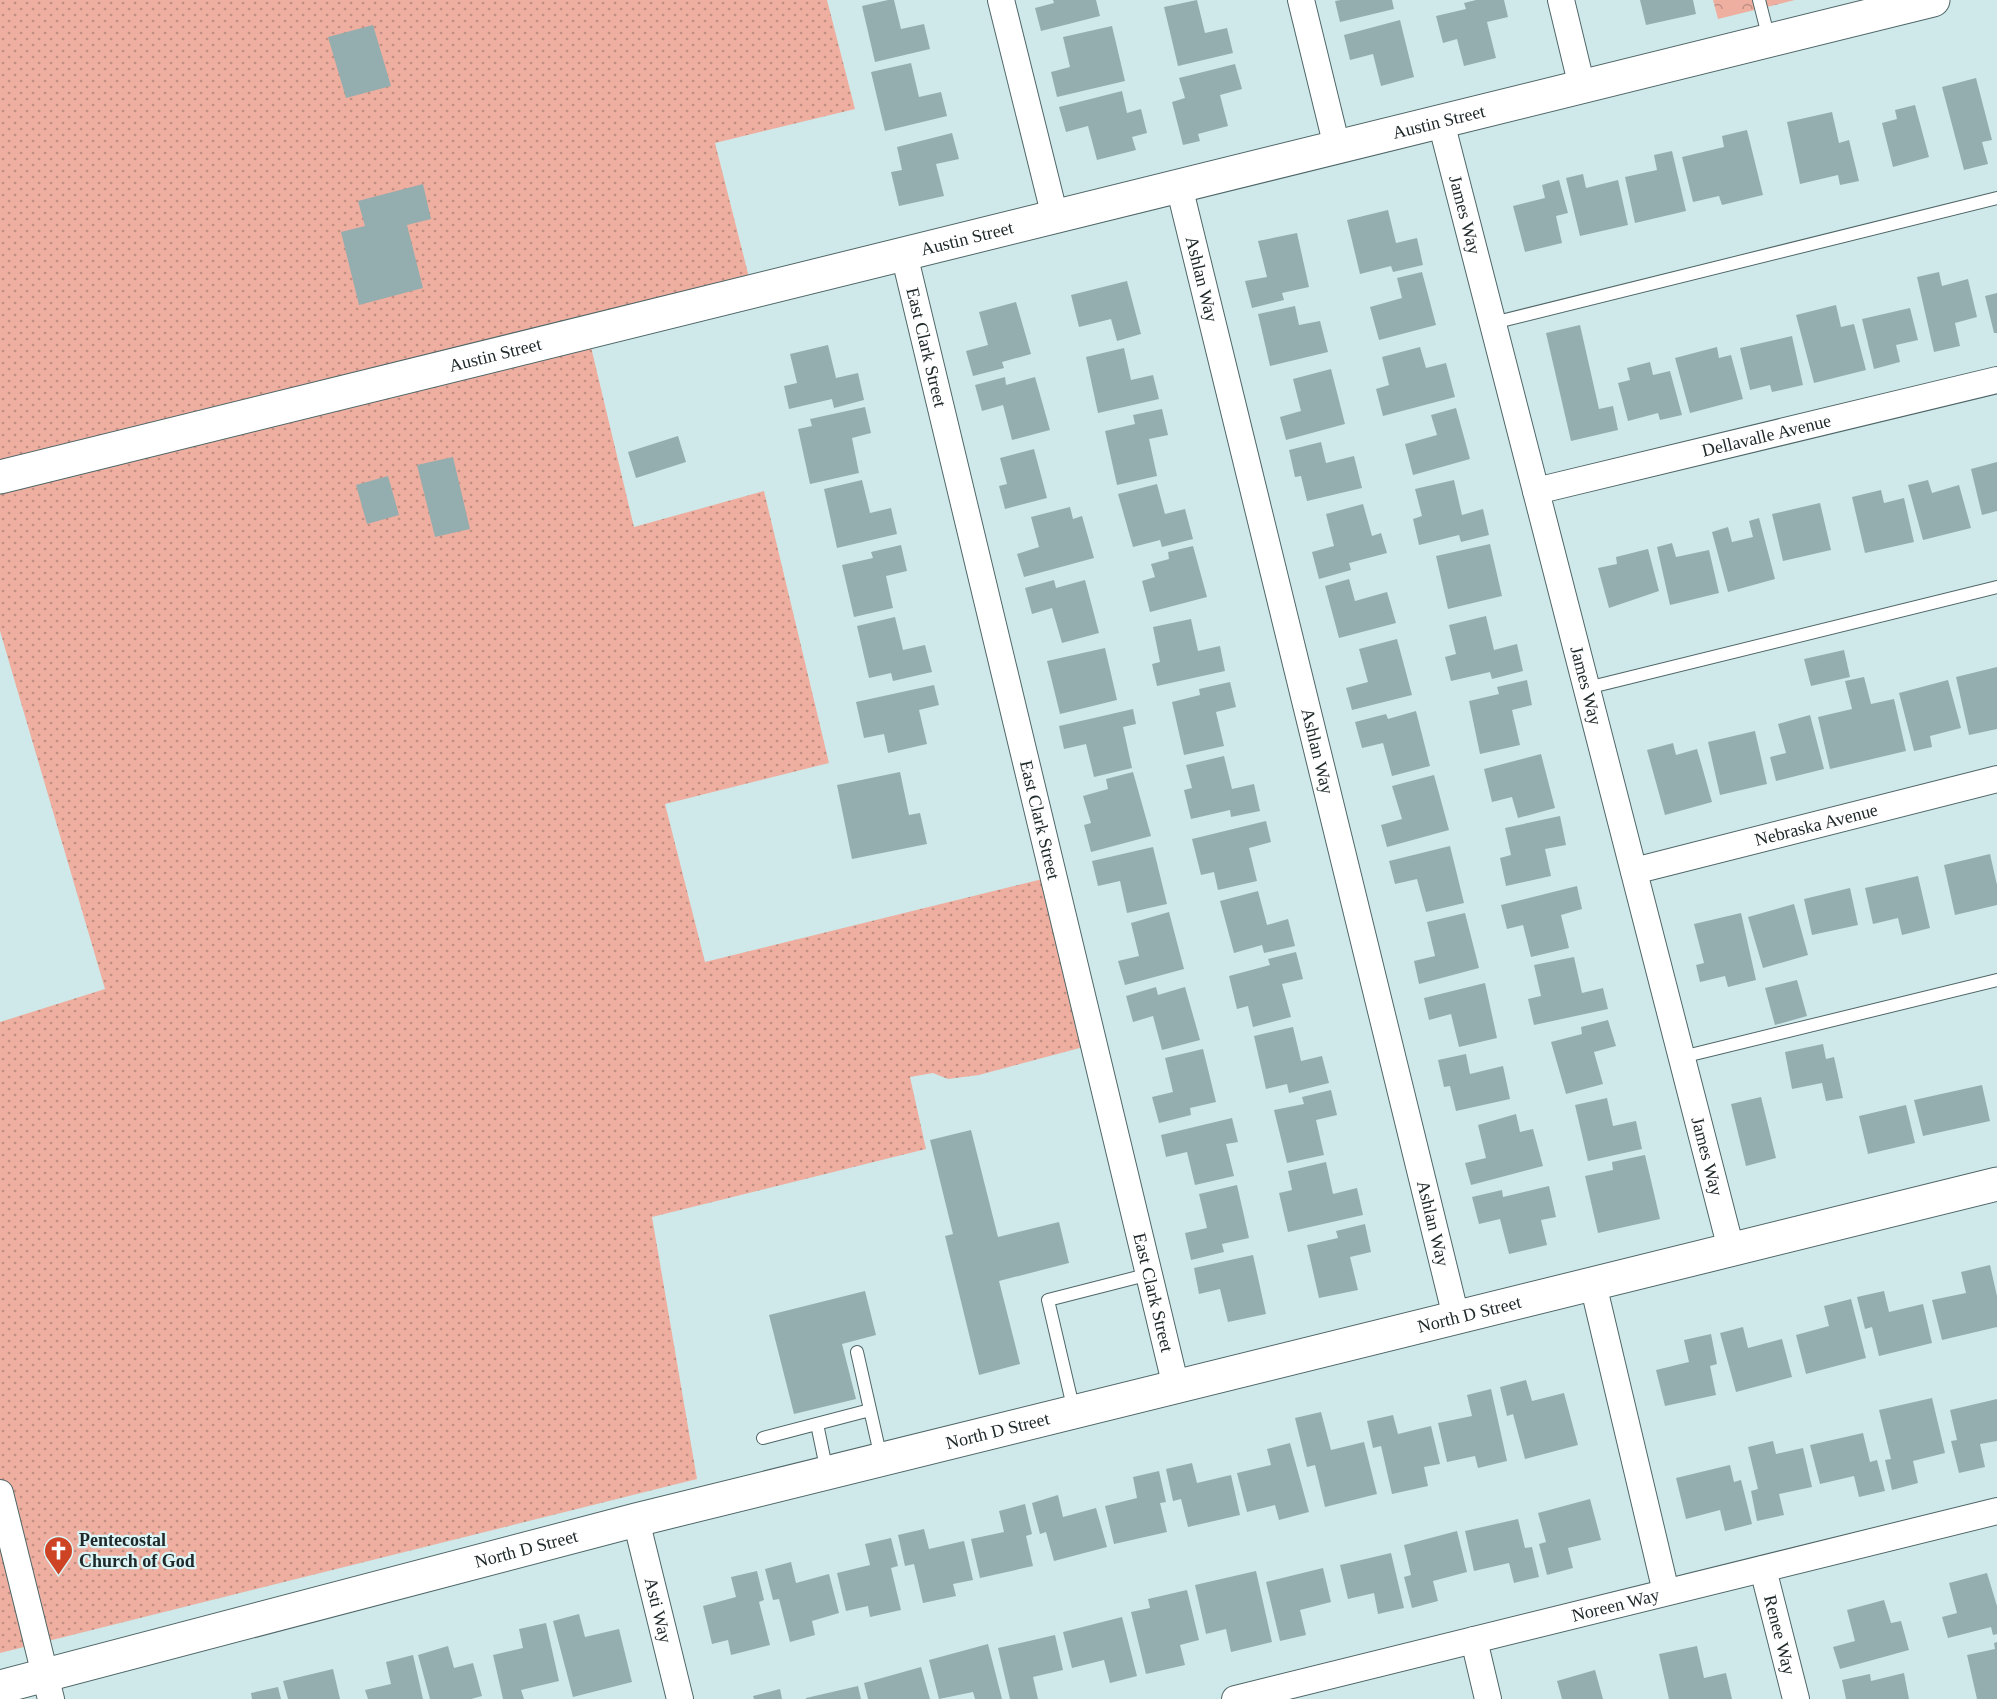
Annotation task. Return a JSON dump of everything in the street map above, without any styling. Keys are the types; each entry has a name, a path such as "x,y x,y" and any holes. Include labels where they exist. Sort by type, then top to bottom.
{"street":[{"path":"1000,0 1055,217"},
{"path":"1301,0 1337,147"},
{"path":"1561,0 1582,87"},
{"name":"Austin Street","path":"0,477 1933,0"},
{"name":"James Way","path":"1441,122 1731,1250"},
{"name":"Ashlan Way","path":"1179,186 1456,1317"},
{"name":"East Clark Street","path":"904,254 1176,1387"},
{"name":"Dellavalle Avenue","path":"1536,491 1997,380"},
{"name":"Nebraska Avenue","path":"1634,871 1997,779"},
{"name":"North D Street","path":"0,1687 49,1688 636,1520 1997,1184"},
{"path":"1593,1284 1666,1592"},
{"path":"0,1493 49,1688"},
{"name":"Noreen Way","path":"1234,1699 1997,1511"},
{"name":"Asti Way","path":"636,1520 680,1699"},
{"name":"Renee Way","path":"1763,1569 1796,1699"},
{"path":"1474,1640 1488,1699"}],"lane":[{"path":"1759,0 1769,40"},
{"path":"1493,323 1997,198"},
{"path":"1587,688 1997,587"},
{"path":"1682,1057 1997,980"},
{"path":"1074,1412 1048,1300 1150,1274"},
{"path":"857,1352 881,1460"},
{"path":"763,1438 870,1410"},
{"path":"817,1424 828,1473"}],"green space":[{"path":"0,0 827,0 855,109 715,143 756,305 591,347 634,527 764,491 829,763 665,804 705,962 1063,874 1106,1041 979,1075 948,1079 933,1073 910,1077 926,1149 652,1217 697,1479 0,1653 0,1022 105,989 0,631"},
{"path":"1713,0 1795,0 1718,19"}],"building":[{"path":"894,0 901,29 924,24 930,49 875,62 862,6"},
{"path":"1053,0 1096,0 1100,16 1041,31 1035,8 1054,3"},
{"path":"1197,0 1205,33 1227,28 1233,53 1178,66 1164,7"},
{"path":"1392,0 1394,9 1340,22 1335,1"},
{"path":"1476,0 1504,0 1508,17 1487,22 1496,58 1464,66 1457,39 1443,43 1436,16 1466,9 1464,3"},
{"path":"1640,0 1693,0 1696,14 1646,25"},
{"path":"1400,20 1414,77 1381,86 1373,54 1350,60 1344,35"},
{"path":"373,25 391,86 346,98 328,37"},
{"path":"1112,26 1125,81 1057,97 1051,72 1070,67 1063,37"},
{"path":"911,63 919,97 941,92 947,116 885,131 871,72"},
{"path":"1235,64 1242,89 1220,95 1228,126 1198,134 1200,141 1183,145 1172,102 1185,98 1179,78"},
{"path":"1976,78 1992,140 1982,142 1988,164 1964,170 1942,87"},
{"path":"1122,91 1127,113 1141,109 1147,133 1132,137 1136,150 1097,160 1088,126 1066,132 1059,107"},
{"path":"1915,105 1929,157 1893,167 1882,123 1897,119 1895,110"},
{"path":"1832,112 1839,143 1849,140 1859,181 1840,185 1838,175 1800,184 1787,122"},
{"path":"1747,130 1763,195 1722,205 1719,196 1693,202 1682,157 1724,147 1722,136"},
{"path":"952,133 959,159 936,164 944,196 899,206 891,172 902,170 897,147"},
{"path":"1672,151 1686,211 1635,223 1625,177 1657,170 1654,155"},
{"path":"1583,174 1586,188 1618,180 1628,225 1580,236 1566,178"},
{"path":"1559,180 1568,213 1556,216 1562,243 1525,252 1513,206 1545,198 1542,185"},
{"path":"423,184 431,219 407,225 423,288 359,305 341,232 365,226 358,201"},
{"path":"1388,210 1396,243 1417,238 1423,265 1393,272 1391,266 1360,274 1347,220"},
{"path":"1297,233 1309,287 1282,293 1284,300 1252,308 1245,281 1267,277 1258,241"},
{"path":"1422,272 1436,325 1379,340 1370,307 1402,298 1397,278"},
{"path":"1939,272 1942,286 1968,279 1977,317 1955,323 1960,346 1934,352 1917,277"},
{"path":"1127,281 1141,334 1117,341 1111,319 1079,327 1071,295"},
{"path":"1997,293 1997,333 1994,333 1985,296"},
{"path":"1016,302 1031,354 1002,362 1004,368 973,376 966,351 988,345 979,312"},
{"path":"1836,305 1841,327 1854,324 1866,370 1814,383 1796,315"},
{"path":"1295,306 1299,325 1320,321 1328,352 1270,366 1258,314"},
{"path":"1910,308 1918,340 1896,345 1900,362 1874,369 1862,319"},
{"path":"1580,325 1599,409 1613,406 1618,430 1571,441 1546,333"},
{"path":"1792,336 1803,385 1772,392 1770,385 1750,390 1740,348"},
{"path":"828,345 836,378 858,373 864,400 834,408 832,399 789,409 784,386 797,383 790,354"},
{"path":"1420,347 1426,368 1446,363 1455,397 1383,416 1376,389 1389,385 1382,357"},
{"path":"1717,347 1719,358 1731,355 1743,399 1690,413 1675,358"},
{"path":"1124,348 1131,380 1153,375 1159,399 1098,413 1086,357"},
{"path":"1650,362 1653,375 1670,371 1682,415 1660,420 1658,413 1628,421 1618,383 1630,380 1627,368"},
{"path":"1331,369 1345,424 1286,440 1280,417 1301,411 1293,379"},
{"path":"1005,377 1006,385 1035,377 1050,430 1012,440 1003,405 982,411 975,385"},
{"path":"865,407 871,433 852,438 859,473 810,484 798,429 812,426 810,419"},
{"path":"1456,408 1470,459 1413,475 1405,444 1437,435 1431,415"},
{"path":"1162,409 1168,435 1149,439 1157,476 1117,485 1105,431 1135,424 1133,415"},
{"path":"678,436 686,462 636,478 628,452"},
{"path":"1321,442 1326,463 1354,456 1362,488 1307,501 1301,476 1295,477 1289,450"},
{"path":"1034,449 1047,498 1005,509 999,486 1007,484 1000,458"},
{"path":"453,457 470,529 435,537 417,465"},
{"path":"1997,462 1997,511 1982,515 1971,469"},
{"path":"388,476 399,515 367,524 356,485"},
{"path":"862,480 870,513 891,508 897,534 837,548 824,489"},
{"path":"1454,480 1462,515 1483,509 1489,535 1461,542 1459,535 1419,545 1413,519 1422,516 1415,489"},
{"path":"1928,480 1932,493 1959,485 1971,528 1923,540 1908,485"},
{"path":"1157,484 1165,514 1185,509 1193,539 1162,547 1160,540 1133,547 1118,494"},
{"path":"1881,490 1884,503 1904,498 1914,542 1865,553 1852,497"},
{"path":"1820,503 1831,550 1783,561 1772,514"},
{"path":"1363,504 1372,536 1381,533 1387,553 1349,563 1351,570 1319,579 1312,552 1334,546 1326,514"},
{"path":"1070,507 1073,519 1082,516 1094,558 1024,577 1017,554 1039,547 1031,517"},
{"path":"1759,518 1775,579 1728,592 1712,532 1728,527 1732,542 1753,537 1749,521"},
{"path":"1672,543 1676,557 1709,550 1719,593 1670,605 1657,547"},
{"path":"1490,544 1502,596 1448,609 1436,556"},
{"path":"901,545 907,571 886,576 893,608 854,617 842,565 873,558 871,552"},
{"path":"1193,546 1207,597 1150,612 1142,581 1155,577 1151,564 1169,559 1168,552"},
{"path":"1648,549 1659,591 1609,608 1598,568 1617,564 1616,557"},
{"path":"1349,579 1355,601 1387,592 1396,623 1339,638 1325,586"},
{"path":"1054,580 1056,588 1085,580 1099,633 1062,643 1052,608 1032,614 1025,588"},
{"path":"1486,616 1494,650 1517,644 1523,671 1492,679 1490,672 1451,681 1445,657 1456,654 1449,625"},
{"path":"895,617 903,650 925,645 932,672 893,681 891,673 869,678 857,626"},
{"path":"1191,619 1198,651 1220,646 1225,671 1157,686 1152,664 1160,662 1153,627"},
{"path":"1397,639 1412,695 1352,710 1346,688 1368,682 1359,649"},
{"path":"1105,648 1117,700 1060,714 1047,661"},
{"path":"1844,650 1850,677 1811,686 1804,659"},
{"path":"1997,667 1997,729 1969,735 1956,677"},
{"path":"1864,677 1871,704 1894,699 1906,751 1830,769 1818,717 1852,709 1845,681"},
{"path":"1527,680 1532,705 1512,710 1520,745 1480,754 1469,701 1499,694 1497,687"},
{"path":"1948,680 1961,728 1930,736 1932,747 1914,751 1899,693"},
{"path":"1230,682 1236,707 1216,712 1224,746 1184,755 1172,702 1200,695 1199,689"},
{"path":"934,685 939,705 919,710 927,744 888,753 884,734 864,738 856,702"},
{"path":"1133,709 1136,724 1123,727 1132,768 1094,777 1086,744 1064,749 1059,726"},
{"path":"1416,711 1430,766 1392,776 1383,743 1362,748 1355,722 1386,714 1388,719"},
{"path":"1810,715 1824,769 1776,781 1770,757 1786,753 1778,724"},
{"path":"1755,731 1767,784 1720,795 1708,742"},
{"path":"1673,743 1676,755 1697,749 1712,802 1665,815 1647,750"},
{"path":"1541,754 1555,808 1518,818 1512,797 1492,802 1484,769"},
{"path":"1224,756 1232,789 1254,784 1260,811 1231,817 1230,810 1191,819 1184,790 1192,788 1186,765"},
{"path":"900,772 909,815 920,813 927,844 852,859 837,785"},
{"path":"1133,772 1151,836 1091,852 1084,825 1091,823 1083,796 1108,789 1106,779"},
{"path":"1434,775 1449,830 1387,847 1381,825 1402,819 1392,786"},
{"path":"1560,816 1566,845 1545,849 1551,876 1506,886 1500,858 1511,855 1505,828"},
{"path":"1266,821 1271,842 1249,848 1257,881 1218,890 1214,872 1201,875 1192,839"},
{"path":"1450,846 1464,903 1426,912 1417,879 1395,884 1389,861"},
{"path":"1153,847 1167,904 1127,913 1120,881 1098,886 1092,861"},
{"path":"1990,854 1997,885 1997,905 1955,915 1944,865"},
{"path":"1918,876 1930,928 1902,935 1898,918 1873,924 1865,888"},
{"path":"1577,886 1582,909 1561,915 1569,948 1531,957 1523,925 1507,929 1501,905"},
{"path":"1850,888 1858,925 1812,935 1804,899"},
{"path":"1258,891 1267,925 1288,919 1295,946 1264,953 1262,945 1234,953 1220,901"},
{"path":"1794,904 1808,955 1763,968 1748,917"},
{"path":"1169,912 1184,969 1125,985 1118,961 1139,956 1131,923"},
{"path":"1465,913 1479,968 1419,984 1414,961 1435,956 1427,922"},
{"path":"1741,913 1756,980 1728,987 1725,976 1700,982 1696,965 1704,963 1694,924"},
{"path":"1296,952 1303,979 1282,984 1291,1017 1253,1027 1248,1006 1237,1009 1229,976 1270,965 1268,959"},
{"path":"1574,957 1582,993 1603,988 1608,1009 1534,1025 1528,999 1541,996 1534,965"},
{"path":"1797,980 1807,1016 1775,1025 1765,988"},
{"path":"1485,983 1497,1038 1459,1047 1451,1014 1429,1020 1424,998"},
{"path":"1156,987 1158,995 1185,987 1200,1040 1162,1050 1153,1016 1133,1022 1126,996"},
{"path":"1608,1020 1616,1046 1594,1052 1603,1084 1566,1094 1551,1042 1582,1034 1581,1027"},
{"path":"1293,1027 1301,1061 1322,1056 1329,1083 1289,1093 1287,1084 1266,1089 1254,1036"},
{"path":"1823,1044 1826,1059 1834,1057 1843,1098 1826,1101 1822,1083 1792,1089 1785,1052"},
{"path":"1203,1049 1216,1102 1190,1108 1191,1115 1159,1123 1152,1097 1173,1092 1165,1058"},
{"path":"1466,1054 1470,1074 1503,1066 1510,1099 1456,1111 1450,1086 1444,1087 1438,1060"},
{"path":"1982,1085 1990,1121 1923,1136 1914,1100"},
{"path":"1331,1090 1337,1115 1316,1120 1324,1155 1287,1163 1274,1110 1304,1104 1302,1097"},
{"path":"1761,1097 1776,1158 1746,1166 1731,1104"},
{"path":"1607,1098 1613,1126 1636,1121 1642,1149 1588,1161 1575,1105"},
{"path":"1906,1105 1915,1143 1868,1154 1859,1116"},
{"path":"1516,1114 1520,1132 1533,1129 1543,1166 1471,1185 1465,1163 1486,1158 1478,1125"},
{"path":"1232,1118 1238,1142 1226,1144 1234,1176 1195,1185 1187,1152 1166,1157 1161,1135"},
{"path":"971,1130 998,1237 1059,1222 1069,1263 999,1281 1020,1364 979,1375 945,1236 953,1234 930,1140"},
{"path":"1645,1155 1660,1219 1598,1233 1585,1176 1613,1170 1612,1162"},
{"path":"1326,1162 1333,1194 1357,1188 1363,1215 1288,1232 1279,1193 1292,1190 1288,1171"},
{"path":"1237,1185 1249,1238 1222,1244 1224,1252 1191,1260 1185,1233 1207,1228 1199,1194"},
{"path":"1549,1186 1556,1217 1541,1220 1547,1245 1509,1254 1500,1219 1479,1224 1472,1197 1502,1190 1503,1197"},
{"path":"1365,1224 1371,1252 1350,1257 1358,1290 1319,1298 1307,1245 1338,1238 1336,1231"},
{"path":"1253,1255 1266,1314 1228,1322 1220,1289 1199,1294 1194,1268"},
{"path":"1990,1265 1997,1296 1997,1327 1942,1340 1932,1300 1966,1293 1961,1272"},
{"path":"865,1291 876,1335 842,1344 856,1399 794,1414 769,1315"},
{"path":"1884,1291 1889,1312 1923,1304 1932,1343 1879,1356 1872,1327 1865,1329 1857,1297"},
{"path":"1851,1299 1866,1358 1806,1374 1796,1335 1829,1326 1824,1306"},
{"path":"1743,1327 1748,1348 1782,1339 1792,1377 1736,1392 1720,1333"},
{"path":"1711,1334 1717,1364 1710,1366 1716,1395 1665,1406 1656,1370 1689,1362 1684,1340"},
{"path":"1526,1380 1532,1401 1564,1393 1578,1445 1525,1459 1513,1414 1507,1416 1500,1387"},
{"path":"1491,1389 1507,1461 1478,1468 1475,1456 1447,1462 1438,1423 1472,1416 1467,1395"},
{"path":"1932,1398 1945,1453 1913,1461 1918,1483 1892,1490 1885,1460 1891,1459 1879,1410"},
{"path":"1997,1399 1997,1441 1980,1444 1985,1467 1959,1473 1951,1441 1957,1440 1950,1410"},
{"path":"1321,1412 1331,1450 1364,1442 1377,1494 1325,1507 1315,1465 1307,1467 1295,1418"},
{"path":"1393,1415 1398,1434 1431,1426 1440,1464 1424,1467 1428,1486 1392,1494 1381,1446 1373,1448 1367,1421"},
{"path":"1863,1433 1870,1462 1877,1460 1885,1491 1859,1497 1854,1476 1820,1484 1810,1445"},
{"path":"1773,1441 1776,1454 1803,1448 1812,1487 1779,1494 1784,1515 1757,1521 1751,1491 1758,1489 1748,1447"},
{"path":"1290,1443 1309,1512 1279,1520 1275,1505 1247,1512 1237,1473 1271,1465 1267,1449"},
{"path":"1192,1463 1197,1483 1231,1475 1240,1515 1188,1527 1181,1499 1173,1501 1166,1469"},
{"path":"1730,1465 1734,1482 1741,1480 1752,1524 1725,1531 1720,1510 1686,1519 1676,1478"},
{"path":"1159,1471 1166,1502 1160,1503 1167,1532 1114,1544 1105,1506 1137,1498 1133,1477"},
{"path":"1058,1495 1063,1517 1096,1508 1107,1547 1054,1561 1046,1532 1040,1534 1032,1503"},
{"path":"1590,1499 1601,1540 1568,1548 1573,1568 1547,1575 1539,1544 1546,1542 1538,1513"},
{"path":"1025,1504 1032,1534 1026,1536 1033,1566 980,1578 971,1539 1004,1532 999,1511"},
{"path":"1518,1519 1525,1548 1532,1547 1539,1577 1514,1583 1509,1563 1474,1571 1465,1531"},
{"path":"924,1529 929,1549 964,1541 973,1580 953,1584 956,1596 923,1603 914,1564 905,1566 898,1535"},
{"path":"1457,1531 1467,1572 1433,1581 1438,1601 1412,1608 1404,1577 1411,1575 1404,1545"},
{"path":"891,1538 898,1566 891,1568 901,1610 870,1617 868,1606 846,1611 837,1573 870,1565 865,1544"},
{"path":"1391,1553 1404,1608 1378,1614 1374,1593 1348,1599 1340,1565"},
{"path":"791,1562 796,1583 829,1574 839,1613 812,1621 815,1635 790,1642 779,1599 773,1600 765,1569"},
{"path":"1323,1568 1331,1602 1300,1610 1306,1635 1280,1641 1266,1582"},
{"path":"757,1571 764,1600 759,1602 770,1645 731,1655 728,1640 712,1644 703,1606 736,1597 731,1577"},
{"path":"1256,1571 1272,1642 1231,1652 1226,1629 1206,1634 1195,1585"},
{"path":"1987,1573 1997,1606 1997,1634 1993,1635 1991,1627 1948,1638 1942,1617 1957,1613 1949,1583"},
{"path":"1187,1590 1199,1640 1180,1645 1185,1665 1146,1674 1131,1612 1150,1608 1148,1599"},
{"path":"1884,1600 1891,1623 1901,1621 1909,1650 1840,1669 1833,1647 1855,1641 1847,1610"},
{"path":"579,1614 585,1637 619,1629 632,1682 573,1697 553,1621"},
{"path":"1122,1617 1137,1676 1110,1683 1104,1660 1072,1668 1063,1632"},
{"path":"546,1623 559,1681 521,1690 524,1699 503,1699 493,1655 523,1648 519,1629"},
{"path":"1055,1635 1063,1670 1033,1677 1038,1699 1010,1699 998,1648"},
{"path":"1997,1642 1997,1699 1977,1699 1967,1655 1995,1649 1994,1643"},
{"path":"988,1644 1002,1699 975,1699 973,1692 939,1699 929,1660"},
{"path":"448,1646 454,1668 473,1663 482,1696 471,1699 430,1699 418,1655"},
{"path":"1697,1646 1704,1678 1726,1673 1732,1699 1669,1699 1659,1654"},
{"path":"413,1655 423,1699 368,1699 365,1690 391,1684 386,1662"},
{"path":"921,1667 930,1699 868,1699 864,1683"},
{"path":"333,1669 340,1699 288,1699 283,1681"},
{"path":"1595,1670 1603,1699 1562,1699 1557,1681"},
{"path":"1904,1673 1909,1699 1846,1699 1842,1680 1870,1674 1871,1681"},
{"path":"858,1686 861,1699 806,1699 806,1698"},
{"path":"278,1687 281,1699 252,1699 251,1693"},
{"path":"780,1689 782,1699 754,1699 753,1696"}],"place":[{"name":"Pentecostal Church of God","path":"58,1576"}]}
